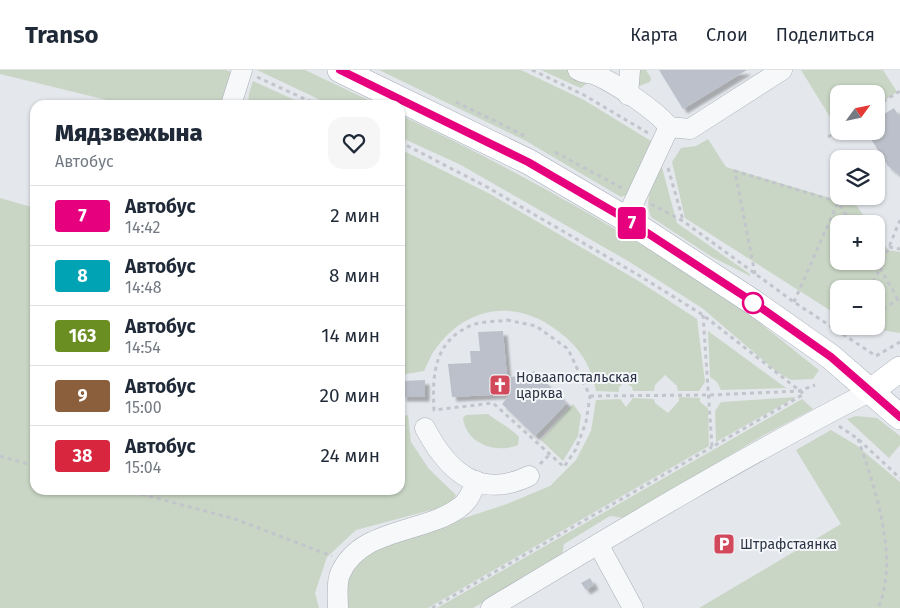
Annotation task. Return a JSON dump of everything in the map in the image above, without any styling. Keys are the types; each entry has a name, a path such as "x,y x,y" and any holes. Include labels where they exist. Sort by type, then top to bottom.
{"main road":[{"path":"340,70 401,100"},
{"path":"405,102 528,162 626,219 761,308 831,357 900,417"},
{"path":"871,391 900,369"}],"lane":[{"path":"233,100 242,70"},
{"path":"628,95 630,70"},
{"path":"665,134 690,129 782,70"},
{"path":"591,71 660,116 665,134 626,219"},
{"path":"491,608 598,544 871,391"},
{"path":"425,428 437,451 455,470 476,481 496,486 514,483 529,476"},
{"path":"338,608 339,575 347,562 373,542 448,514 462,506 471,493 476,481"},
{"path":"598,544 633,608"}],"path":[{"path":"242,70 307,100"},
{"path":"532,70 665,134 683,221 794,302 830,325"},
{"path":"885,100 900,91"},
{"path":"405,145 568,232 703,315 804,394 432,608"},
{"path":"753,278 756,273 735,171 830,200"},
{"path":"794,302 837,205"},
{"path":"885,257 900,220"},
{"path":"889,247 900,249"},
{"path":"881,270 899,300 885,308"},
{"path":"703,315 710,395 712,447"},
{"path":"507,320 536,326 568,349 590,396 586,422 576,449 564,467 493,403 434,410 432,385 436,360 452,337 473,324 507,320"},
{"path":"840,339 841,335"},
{"path":"845,335 876,356 900,342"},
{"path":"590,396 710,395 799,391 815,385"},
{"path":"839,426 858,439 900,478"},
{"path":"858,439 888,522"},
{"path":"0,456 30,465"},
{"path":"145,495 235,519 347,562"},
{"path":"878,608 889,588"}],"green space":[{"path":"0,70 226,70 231,72 226,92 222,100 107,100 0,74"},
{"path":"257,70 305,70 368,100 320,100"},
{"path":"379,70 521,70 584,100 651,141 630,194 621,197 526,141"},
{"path":"541,70 567,70 587,83 581,88"},
{"path":"638,70 646,70 651,78 650,82 639,86"},
{"path":"801,70 883,70 897,92 885,100 885,85 830,85 830,117"},
{"path":"253,81 295,100 248,100"},
{"path":"405,117 523,177 642,245 733,303 819,370 813,379 791,380 777,372 702,308 628,261 461,165 405,139"},
{"path":"708,139 726,167 830,198 830,205 857,206 863,215 830,215 830,270 885,270 885,246 888,250 900,252 900,333 885,331 885,280 830,280 830,310 685,218 672,162 681,148 696,146"},
{"path":"405,152 490,194 637,280 697,319 705,382 699,391 678,391 677,386 665,375 655,385 654,391 633,391 632,387 625,382 619,387 619,392 596,391 587,364 577,349 563,335 540,320 508,311 492,312 462,323 437,347 424,371 405,374"},
{"path":"661,164 677,223 750,274 750,276 712,257 651,217 648,204 649,197"},
{"path":"0,198 30,207 30,495 405,495 405,416 408,415 411,442 429,469 456,495 450,505 356,530 327,557 315,593 319,608 0,608"},
{"path":"708,331 786,388 721,390 717,382 710,377"},
{"path":"679,397 700,398 700,402 708,408 709,446 428,608 348,608 347,588 349,579 363,558 379,546 507,504 550,486 576,460 591,431 596,400 620,399 626,407 633,398 654,399 655,403 668,413 679,401"},
{"path":"796,397 716,442 715,411 721,402"},
{"path":"802,399 813,409 762,436 624,518 610,516 564,544 562,556 473,608 437,608"},
{"path":"573,404 581,415 578,436 563,461 541,440"},
{"path":"488,414 519,437 518,445 501,448 483,445 470,434 465,427 463,418 466,415"},
{"path":"856,416 877,418 900,436 900,445 889,458 847,419"},
{"path":"831,430 856,445 900,482 900,608 699,608 841,524 796,450"}],"building":[{"path":"659,70 747,70 683,109"},
{"path":"894,108 900,118 900,175 885,161 885,150 878,150 872,140 885,140 885,114"},
{"name":"Новаапостальская царква","path":"503,331 507,377 528,376 534,371 567,403 535,436 502,404 510,394 452,397 448,364 471,363 470,351 480,351 478,332"},
{"path":"425,380 425,397 405,397 405,381"},
{"path":"590,578 594,585 586,590 581,583"}],"bus line":[{"name":"7","path":"340,70 404,100"},
{"name":"7","path":"405,101 528,162 626,219 753,302 831,357 900,417"}],"place":[{"name":"Новаапостальская царква","path":"500,385"},
{"name":"Штрафстаянка","path":"724,544"}]}
